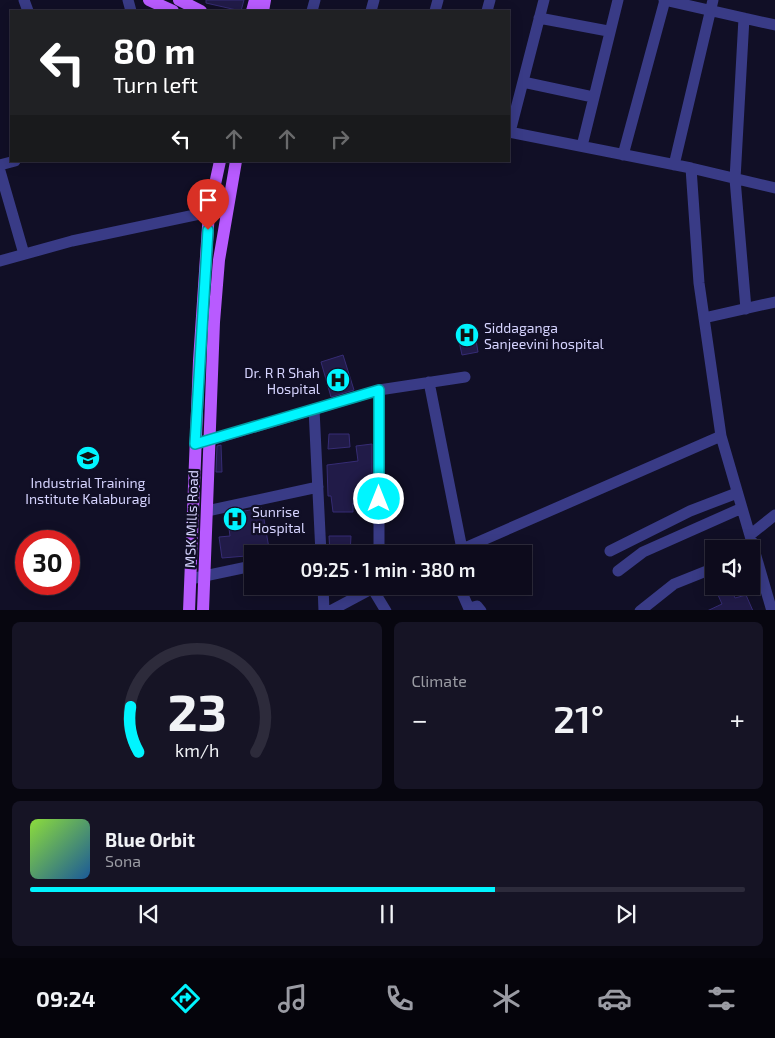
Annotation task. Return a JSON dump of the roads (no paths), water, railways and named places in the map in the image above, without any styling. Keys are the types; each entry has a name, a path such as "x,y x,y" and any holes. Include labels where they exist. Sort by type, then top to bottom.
{"main road":[{"path":"149,0 171,10"},
{"path":"179,0 200,10"},
{"name":"MSK Mills Road","path":"189,610 195,444 209,212 220,162"},
{"name":"MSK Mills Road","path":"202,610 219,260 236,162"}],"street":[{"path":"544,0 510,132 691,168 775,188"},
{"path":"582,146 608,31 618,0"},
{"path":"623,155 665,0 712,5 744,18 775,25"},
{"path":"674,165 712,5"},
{"path":"539,18 608,31"},
{"path":"744,18 735,178 746,309"},
{"path":"523,82 593,97"},
{"path":"691,168 699,283 721,436 751,540"},
{"path":"0,171 5,205 24,254"},
{"path":"0,261 72,241 209,212 227,213"},
{"path":"704,318 775,302"},
{"path":"195,444 379,390 465,377"},
{"path":"429,382 461,545"},
{"path":"379,390 380,545"},
{"path":"314,409 318,487 318,545"},
{"path":"471,545 721,436"},
{"path":"207,511 318,487"},
{"path":"610,551 690,511 737,493"},
{"path":"618,571 643,552 742,508"},
{"path":"750,535 775,515"},
{"path":"190,579 244,568"},
{"path":"640,610 674,584 705,572"},
{"path":"760,573 772,610"},
{"path":"323,595 324,610"},
{"path":"330,610 342,608 362,595"},
{"path":"379,595 386,610"},
{"path":"465,595 474,610"}],"place":[{"name":"Siddaganga Sanjeevini hospital","path":"467,335"},
{"name":"Dr. R R Shah Hospital","path":"338,380"},
{"name":"Industrial Training Institute Kalaburagi","path":"88,458"},
{"name":"Sunrise Hospital","path":"235,519"}]}
